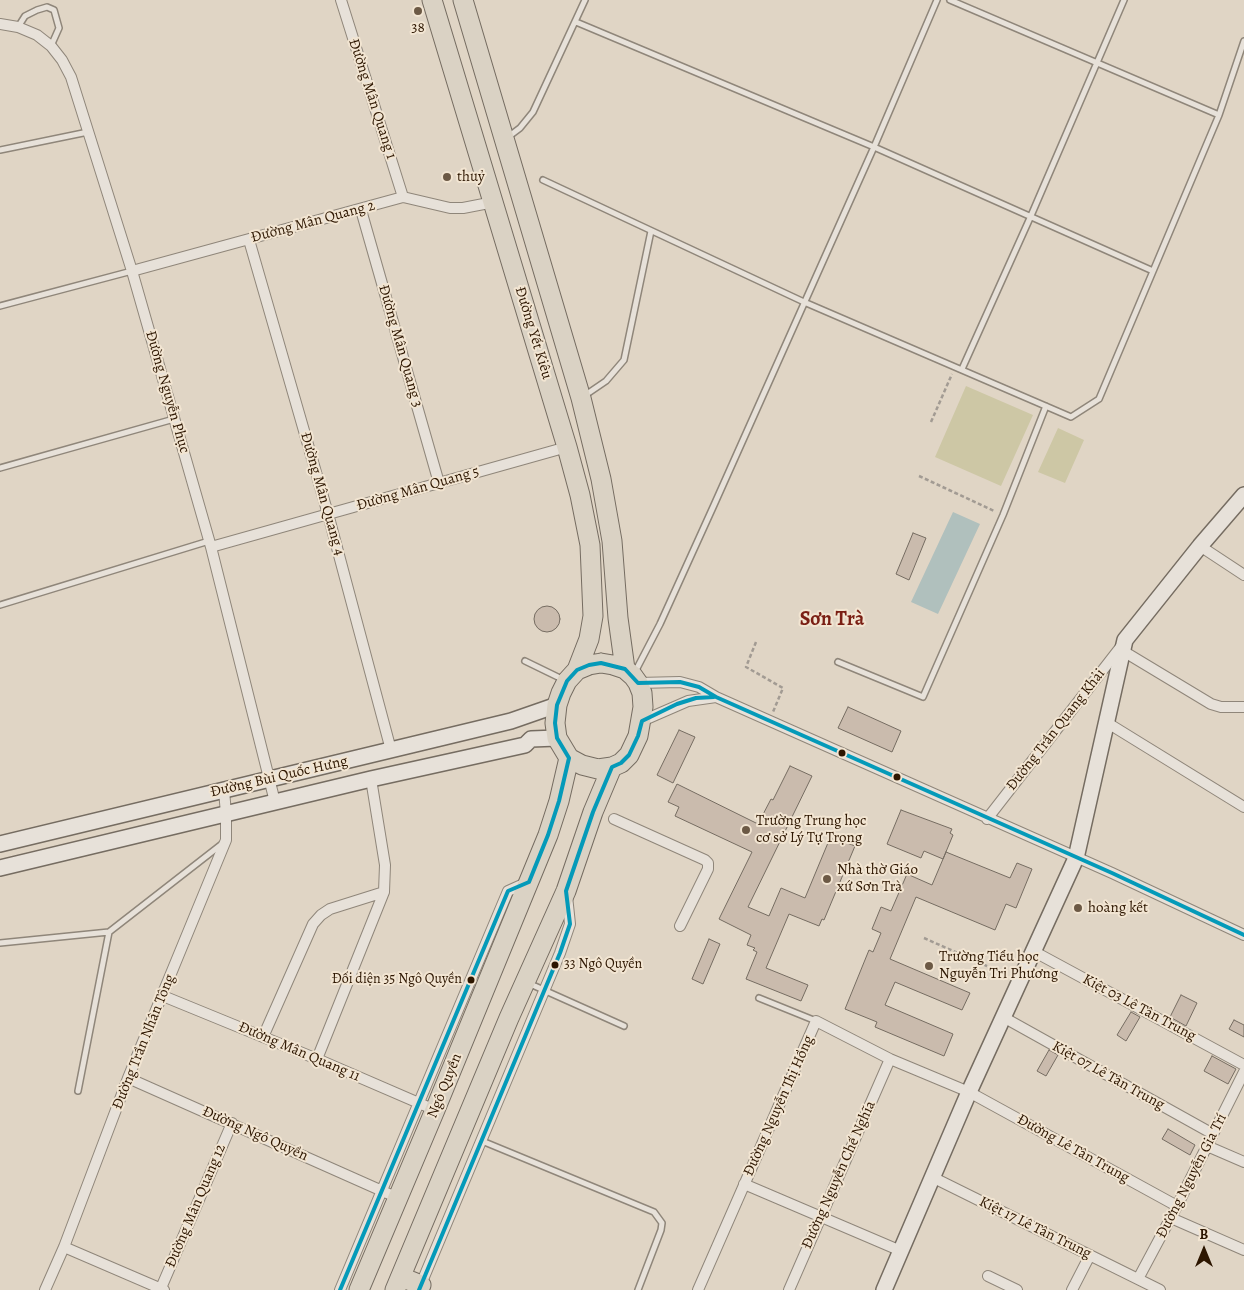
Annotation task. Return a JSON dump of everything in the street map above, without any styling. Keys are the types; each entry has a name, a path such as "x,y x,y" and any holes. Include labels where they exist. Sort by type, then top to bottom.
{"highway":[{"name":"Đường Yết Kiêu","path":"432,0 494,202 580,495 590,545 593,600 592,626 572,676"},
{"name":"Đường Yết Kiêu","path":"463,0 580,398 607,508 612,541 618,618 632,676"},
{"path":"601,663 613,665 632,676 642,693 643,707 638,736 629,755 621,763 612,767 598,769 582,765 569,758 557,738 555,723 557,704 561,693 572,676 589,665 601,663"},
{"path":"529,882 551,827 569,758"},
{"path":"422,1288 398,1284 525,981 566,891 593,812 612,767"},
{"name":"Ngô Quyền","path":"359,1290 390,1194 435,1110 529,882"}],"street":[{"name":"Đường Mân Quang 1","path":"341,0 403,197"},
{"name":"Đường Nguyễn Phục","path":"0,24 18,27 37,35 51,46 62,60 71,77 132,271 175,418 210,544 275,802"},
{"path":"403,197 450,208 463,208 494,202"},
{"name":"Đường Mân Quang 2","path":"132,271 362,210 403,197"},
{"name":"Đường Mân Quang 3","path":"362,210 439,483"},
{"name":"Đường Mân Quang 4","path":"249,240 328,514 392,750"},
{"name":"Đường Mân Quang 5","path":"210,544 328,514 567,447"},
{"name":"Đường Trần Quang Khải","path":"987,819 1124,646 1200,546 1244,495"},
{"path":"1200,546 1244,575"},
{"path":"1124,646 1211,704 1244,708"},
{"name":"Đường Trần Quang Khải","path":"1076,858 1124,646"},
{"path":"632,676 680,682 699,687 716,697 1112,873 1244,935"},
{"path":"642,721 682,702 696,698 716,697"},
{"name":"Đường Bùi Quốc Hưng","path":"0,844 511,721 557,704"},
{"path":"1106,722 1244,807"},
{"name":"Đường Bùi Quốc Hưng","path":"0,868 370,779 525,745 531,739 557,738"},
{"path":"317,1059 384,892 385,865 370,779"},
{"name":"Đường Trần Nhân Tông","path":"45,1290 64,1247 128,1078 226,840 224,790"},
{"path":"614,819 708,863 708,869 680,926"},
{"path":"884,1290 969,1092 1076,858"},
{"path":"340,1290 390,1194 418,1102 508,891 529,882"},
{"path":"422,1288 570,924 566,891"},
{"path":"262,1037 313,924 330,909 384,892"},
{"name":"Kiệt 03 Lê Tân Trung","path":"1033,951 1244,1065"},
{"name":"Đường Mân Quang 11","path":"162,996 317,1059 435,1110"},
{"name":"Kiệt 07 Lê Tân Trung","path":"1003,1017 1214,1134"},
{"name":"Đường Nguyễn Thị Hồng","path":"698,1290 816,1021 890,1059 969,1092"},
{"name":"Đường Nguyễn Chế Nghĩa","path":"789,1290 890,1059"},
{"name":"Đường Nguyễn Gia Trí","path":"1138,1279 1171,1218 1244,1072"},
{"name":"Đường Ngô Quyền","path":"128,1078 390,1194"},
{"name":"Đường Lê Tân Trung","path":"969,1092 1177,1206"},
{"name":"Đường Mân Quang 12","path":"163,1289 232,1123"},
{"path":"1207,1146 1244,1162"},
{"name":"Kiệt 17 Lê Tân Trung","path":"932,1177 1160,1290"},
{"path":"744,1184 901,1251"},
{"path":"1171,1218 1244,1250"},
{"path":"64,1247 163,1289"},
{"path":"1072,1290 1090,1255"},
{"path":"988,1276 1017,1290"}],"lane":[{"path":"504,139 520,128 533,112 586,0"},
{"path":"632,676 660,624 874,147 937,0"},
{"path":"950,0 1219,116"},
{"path":"962,369 1030,218 1124,0"},
{"path":"18,27 25,16 36,10 47,7 54,10 60,28 51,46"},
{"path":"576,22 874,147 1152,272"},
{"path":"543,180 804,302 1071,417 1099,399 1219,116 1244,41"},
{"path":"0,150 88,132"},
{"path":"580,398 606,381 624,360 651,231"},
{"path":"0,306 132,271"},
{"path":"838,662 923,697 1003,515 1046,406"},
{"path":"0,468 175,418"},
{"path":"0,605 210,544"},
{"path":"525,660 572,676"},
{"path":"0,943 109,932 226,840"},
{"path":"78,1091 109,932"},
{"path":"525,981 624,1026"},
{"path":"759,998 816,1021"},
{"path":"481,1141 654,1212 662,1223 661,1230 638,1290"}],"path":[{"path":"931,422 955,366"},
{"path":"919,476 1003,515"},
{"path":"756,642 746,667 783,688 769,721"},
{"path":"924,938 1020,981"}],"shaded area":[{"path":"966,386 1033,415 1001,486 935,457"},
{"path":"1058,428 1084,440 1065,483 1038,472"},
{"path":"953,512 980,524 938,614 911,602"}],"building":[{"path":"913,533 926,538 909,580 896,574"},
{"path":"547,606 556,610 560,619 556,628 547,632 538,628 534,619 538,610"},
{"path":"848,707 901,731 892,752 838,728"},
{"path":"679,730 695,737 673,783 657,775"},
{"path":"790,766 812,776 748,907 769,916 781,888 805,898 830,838 837,841 839,836 848,839 847,843 855,846 824,920 822,919 819,926 789,914 766,968 808,985 801,1001 746,979 757,952 753,950 755,948 747,945 751,935 719,919 752,852 675,816 679,807 668,802 677,784 758,824 771,799 773,800"},
{"path":"901,810 952,829 950,833 953,835 943,859 924,851 921,858 887,844"},
{"path":"946,852 1010,878 1017,863 1032,869 1016,908 1006,904 995,930 916,897 890,959 970,993 962,1010 895,982 885,1005 953,1034 944,1056 875,1027 877,1022 845,1009 869,950 873,952 881,933 872,929 881,907 891,911 907,874 932,885"},
{"path":"709,939 720,944 703,984 692,979"},
{"path":"1181,995 1197,1003 1186,1026 1170,1017"},
{"path":"1131,1012 1140,1017 1126,1041 1117,1035"},
{"path":"1234,1020 1244,1025 1244,1037 1229,1029"},
{"path":"1049,1050 1058,1055 1046,1076 1037,1071"},
{"path":"1212,1056 1236,1069 1228,1084 1204,1071"},
{"path":"1168,1129 1195,1145 1190,1155 1162,1139"}],"transit line":[{"path":"340,1290 508,891 529,882 548,835 559,801 569,758 557,738 555,723 557,705 567,681 577,670 589,665 601,663 625,669 638,683 680,682 699,687 716,697 1112,873 1244,935"},
{"path":"419,1290 560,953 570,924 566,891 593,812 612,767 621,763 629,755 638,736 642,721 677,704 696,698 714,697"}],"place":[{"name":"38","path":"418,11"},
{"name":"thuỷ","path":"447,177"},
{"name":"Trường Trung học cơ sở Lý Tự Trọng","path":"746,830"},
{"name":"Nhà thờ Giáo xứ Sơn Trà","path":"827,879"},
{"name":"hoàng kết","path":"1078,908"},
{"name":"33 Ngô Quyền","path":"555,965"},
{"name":"Trường Tiểu học Nguyễn Tri Phương","path":"929,966"},
{"name":"Đối diện 35 Ngô Quyền","path":"471,980"}],"district":[{"name":"Sơn Trà","path":"832,620"}]}
